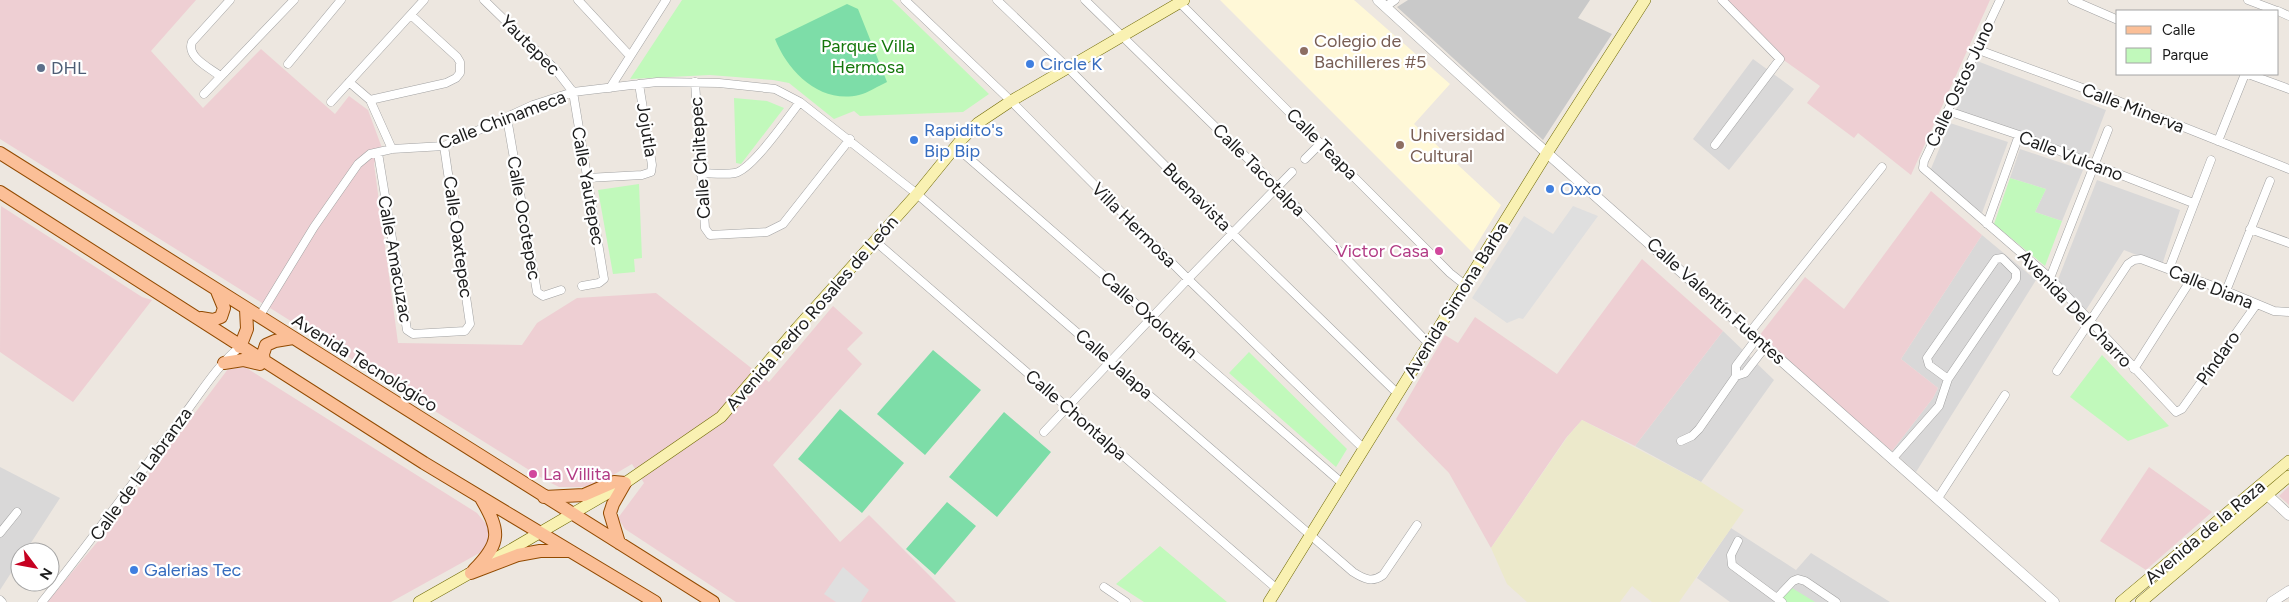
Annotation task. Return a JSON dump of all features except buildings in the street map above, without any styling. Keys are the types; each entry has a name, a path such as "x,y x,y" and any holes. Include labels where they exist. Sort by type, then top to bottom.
{"main road":[{"name":"Avenida Simona Barba","path":"1269,602 1547,153 1645,0"},
{"name":"Avenida Pedro Rosales de León","path":"419,602 625,483 721,417 978,123 1011,101 1182,1"},
{"name":"Avenida Tecnológico","path":"0,153 713,602"},
{"path":"0,192 199,318 268,365 481,498 655,601"},
{"path":"199,318 213,320 221,317 224,308 217,291"},
{"path":"240,347 247,329 246,309"},
{"path":"240,347 259,317"},
{"path":"268,365 263,354 266,345 275,341 293,338"},
{"path":"224,363 243,360 268,365"},
{"name":"Avenida de la Raza","path":"2141,602 2263,491 2289,461"},
{"name":"Avenida de la Raza","path":"2121,602 2263,491 2289,476"},
{"path":"544,497 584,495 614,482 625,483 612,504 610,513 619,543"},
{"path":"471,573 492,551 496,537 492,517 481,498"},
{"path":"471,573 518,555 533,552 570,551"}],"street":[{"path":"220,76 193,54 190,49 192,42 230,0"},
{"path":"204,94 293,0"},
{"path":"288,64 341,0"},
{"path":"331,102 424,0"},
{"name":"Yautepec","path":"484,0 556,70 573,92"},
{"path":"610,88 666,0"},
{"name":"Villa Hermosa","path":"905,0 1011,101 1188,279 1364,449"},
{"name":"Buenavista","path":"997,0 1068,68 1233,234 1398,394"},
{"name":"Calle Tacotalpa","path":"1085,0 1277,187 1428,344"},
{"path":"1381,3 1395,0"},
{"path":"1715,145 1780,59 1722,0"},
{"name":"Calle Ostos Juno","path":"1923,168 1924,161 2000,0"},
{"path":"2072,0 2116,19"},
{"path":"2248,0 2272,10"},
{"name":"Calle Teapa","path":"1182,1 1450,273 1465,285"},
{"path":"582,2 630,56"},
{"name":"Calle Valentín Fuentes","path":"1381,3 1547,153 2054,602"},
{"path":"370,100 446,83 456,78 460,72 460,62 457,57 411,15"},
{"name":"Calle Minerva","path":"1976,49 2118,101 2289,169"},
{"path":"2218,141 2247,75"},
{"path":"2250,75 2289,89"},
{"path":"349,82 370,100 392,149"},
{"name":"Calle Chinameca","path":"259,317 303,244 358,164 368,155 392,149 444,146 533,105 573,92 639,84 695,82 775,89 800,102 850,139 917,194"},
{"name":"Calle Chiltepec","path":"695,82 700,173 705,228 708,233 714,235 767,232 777,229 783,224 850,139"},
{"name":"Jojutla","path":"587,178 642,175 651,172 652,165 639,84"},
{"name":"Calle Yautepec","path":"573,92 604,279 599,283 582,286"},
{"path":"700,173 734,173 742,171 755,159 800,102"},
{"name":"Calle Vulcano","path":"1948,111 2019,135 2193,202"},
{"name":"Calle Ocotepec","path":"507,118 537,292 543,296 561,290"},
{"path":"2050,278 2108,130"},
{"path":"1987,224 2019,135"},
{"path":"1304,159 1321,143"},
{"name":"Calle Oaxtepec","path":"444,146 469,328"},
{"name":"Calle Oxolotlán","path":"956,146 1343,484"},
{"name":"Calle Amacuzac","path":"378,153 407,330 414,334 466,331 469,328"},
{"path":"2169,269 2193,202 2211,160"},
{"path":"1736,376 1736,366 1754,335 1882,167"},
{"name":"Avenida Del Charro","path":"1923,168 2050,278 2172,409 2179,412"},
{"path":"1044,432 1292,172"},
{"path":"2226,291 2270,180"},
{"name":"Calle Jalapa","path":"917,194 1310,536 1362,578 1373,580 1388,571 1417,525"},
{"path":"2250,229 2289,244"},
{"name":"Calle Chontalpa","path":"875,241 1277,589"},
{"path":"1893,458 1939,406 1948,379 2016,280 2016,272 2002,258 1997,259 1928,358 1930,365 1948,379"},
{"name":"Calle Diana","path":"2090,322 2128,264 2134,260 2141,259 2226,291 2256,305 2274,311 2289,312"},
{"path":"2134,369 2192,278"},
{"name":"Píndaro","path":"2179,412 2256,305"},
{"path":"2057,371 2090,322"},
{"path":"1681,440 1692,436 1699,430 1736,376 1745,372 1766,346"},
{"name":"Calle de la Labranza","path":"42,602 94,539 146,465 224,363 240,347"},
{"path":"1938,498 2005,394"},
{"path":"2263,491 2289,515"},
{"path":"0,533 17,512"},
{"path":"1738,541 1731,555 1732,564 1780,600 1793,581 1798,578 1836,602"},
{"path":"1104,587 1126,602"},
{"path":"2272,602 2289,591"}],"shaded area":[{"path":"0,0 196,0 151,51 203,108 261,49 335,114 349,96 368,110 382,148 374,164 398,343 522,345 537,323 577,298 656,293 769,382 833,306 863,333 847,349 862,364 773,465 840,542 869,515 956,602 736,602 625,529 618,518 644,483 632,464 601,482 585,487 559,487 545,480 0,139"},
{"name":"Universidad Cultural","path":"1220,0 1354,0 1450,84 1414,124 1501,205 1472,252"},
{"path":"1408,0 1590,0 1578,18 1612,34 1543,140 1397,7"},
{"path":"1723,0 1990,0 1911,175 1858,133 1854,138 1807,103 1820,86 1771,51"},
{"path":"1753,59 1794,89 1729,170 1693,139"},
{"path":"1977,61 2106,110 2088,157 1956,110"},
{"path":"1950,123 2008,142 1982,213 1930,171"},
{"path":"2020,149 2083,170 2062,221 2035,212 2046,189 2010,178"},
{"path":"2097,180 2180,210 2162,265 2124,250 2086,310 2057,282"},
{"path":"1931,191 1982,235 1901,359 1938,388 1933,398 1892,451 1759,336 1805,277 1844,309"},
{"path":"1,206 142,297 152,300 73,402 0,352"},
{"path":"1573,206 1598,216 1523,319 1519,318 1507,323 1472,298 1524,216 1553,234"},
{"path":"1982,235 2036,280 1916,472 1892,451 1933,398 1938,388 1901,359"},
{"path":"1642,259 1723,331 1635,446 1582,420 1566,438 1491,548 1449,473 1396,419 1445,335 1458,343 1475,317 1557,374"},
{"path":"1723,331 1774,380 1701,482 1635,446"},
{"path":"245,367 477,513 487,525 489,533 489,540 483,551 391,602 47,602 55,592 60,592 60,586 104,534 228,369"},
{"path":"1582,420 1701,482 1744,510 1679,602 1652,602 1632,586 1620,602 1527,602 1507,584 1491,548 1568,436"},
{"path":"0,467 60,498 31,542 10,542 10,574 0,590"},
{"path":"2149,467 2212,512 2146,570 2100,541"},
{"path":"2289,486 2289,505 2279,496"},
{"path":"1731,528 1796,570 1811,553 1890,602 1730,602 1697,578"},
{"path":"843,567 869,590 861,602 836,602 824,594"}],"green space":[{"name":"Parque Villa Hermosa","path":"682,0 892,0 989,94 963,112 860,116 854,111 834,119 789,83 710,75 630,79"},
{"path":"847,4 858,9 887,82 862,94 845,97 831,95 807,83 788,63 775,39"},
{"path":"734,98 767,101 784,108 741,164 736,163"},
{"path":"2010,178 2046,189 2035,212 2062,221 2045,266 1994,224"},
{"path":"639,184 642,258 634,259 635,272 613,274 598,190"},
{"path":"933,350 981,390 925,455 877,414"},
{"path":"1249,352 1347,449 1336,467 1229,373"},
{"path":"2102,355 2169,426 2128,441 2070,397"},
{"path":"840,409 904,463 862,513 798,459"},
{"path":"1004,412 1051,452 997,517 949,477"},
{"path":"947,502 976,526 935,575 906,549"},
{"path":"1160,546 1227,602 1144,602 1116,584"},
{"path":"1792,588 1815,602 1787,602 1782,598"}],"place":[{"name":"Colegio de Bachilleres #5","path":"1304,51"},
{"name":"Circle K","path":"1030,64"},
{"name":"DHL","path":"41,68"},
{"name":"Rapidito's Bip Bip","path":"914,140"},
{"name":"Universidad Cultural","path":"1400,145"},
{"name":"Oxxo","path":"1550,189"},
{"name":"Victor Casa","path":"1439,251"},
{"name":"La Villita","path":"533,474"},
{"name":"Galerias Tec","path":"134,570"}]}
